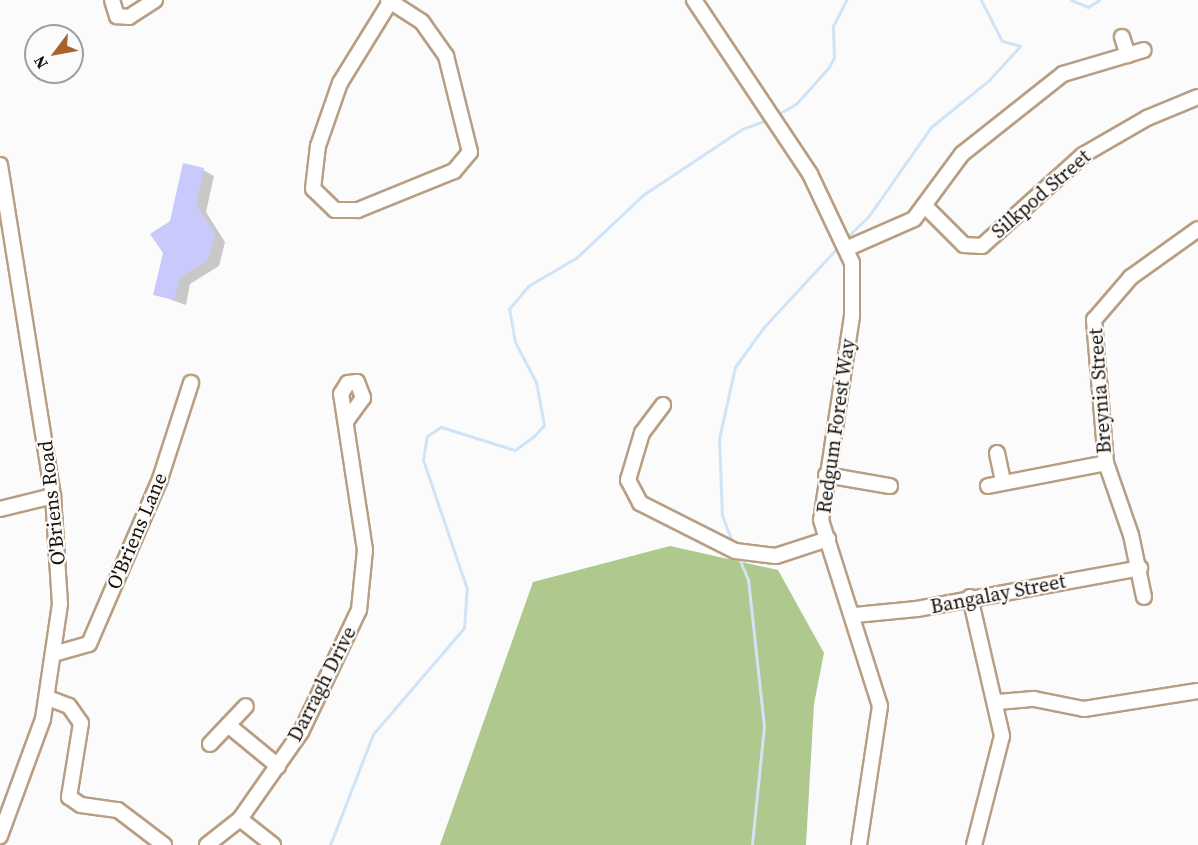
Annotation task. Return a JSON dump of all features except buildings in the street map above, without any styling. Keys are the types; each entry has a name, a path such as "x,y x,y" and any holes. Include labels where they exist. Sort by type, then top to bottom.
{"street":[{"path":"112,0 117,16 129,17 155,0"},
{"name":"Redgum Forest Way","path":"694,0 810,174 848,248 852,316 826,475 821,520 855,615 880,706 859,845"},
{"path":"389,1 422,22 446,56 470,152 454,171 358,210 335,210 314,189 318,146 340,83 389,1"},
{"path":"1122,37 1128,55"},
{"path":"848,248 900,229 927,208 962,154 1041,89 1063,74 1144,50"},
{"name":"Silkpod Street","path":"927,208 964,245 982,246 1083,155 1147,118 1198,97"},
{"name":"O'Briens Road","path":"0,165 53,496 59,564 57,653 48,698 30,765 0,836"},
{"name":"Breynia Street","path":"1144,597 1140,568 1106,464 1098,311 1160,252 1198,229"},
{"name":"O'Briens Lane","path":"57,653 89,644 160,478 191,383"},
{"path":"663,405 642,433 628,480 640,503 735,550 776,556 828,539"},
{"name":"Darragh Drive","path":"207,845 240,819 278,766 347,642 359,610 366,550 346,421"},
{"path":"997,453 1003,482"},
{"path":"988,486 1106,464"},
{"path":"826,475 890,486"},
{"path":"0,509 53,496"},
{"name":"Bangalay Street","path":"855,615 1140,568"},
{"path":"970,597 998,702 1002,736 974,845"},
{"path":"998,702 1034,699 1084,709 1198,691"},
{"path":"48,698 69,706 81,723 69,797 81,805 118,810 164,845"},
{"path":"210,744 246,706"},
{"path":"228,726 278,766"},
{"path":"240,819 273,845"}],"green space":[{"path":"670,546 778,570 824,653 814,704 806,845 440,845 533,582"}],"waterway":[{"path":"775,116 796,104 829,67 834,57 833,26 846,0"},
{"path":"845,239 868,217 931,127 989,80 1020,46 1002,41 981,0"},
{"path":"1071,0 1088,7 1099,0"},
{"path":"330,845 373,734 464,628 467,589 423,460 427,436 441,427 515,450 533,437 544,425 536,382 515,342 509,309 528,286 576,258 643,195 742,129 769,119"},
{"path":"733,544 722,516 719,439 735,367 763,328 839,246"},
{"path":"738,556 748,579 764,726 752,845"}]}
